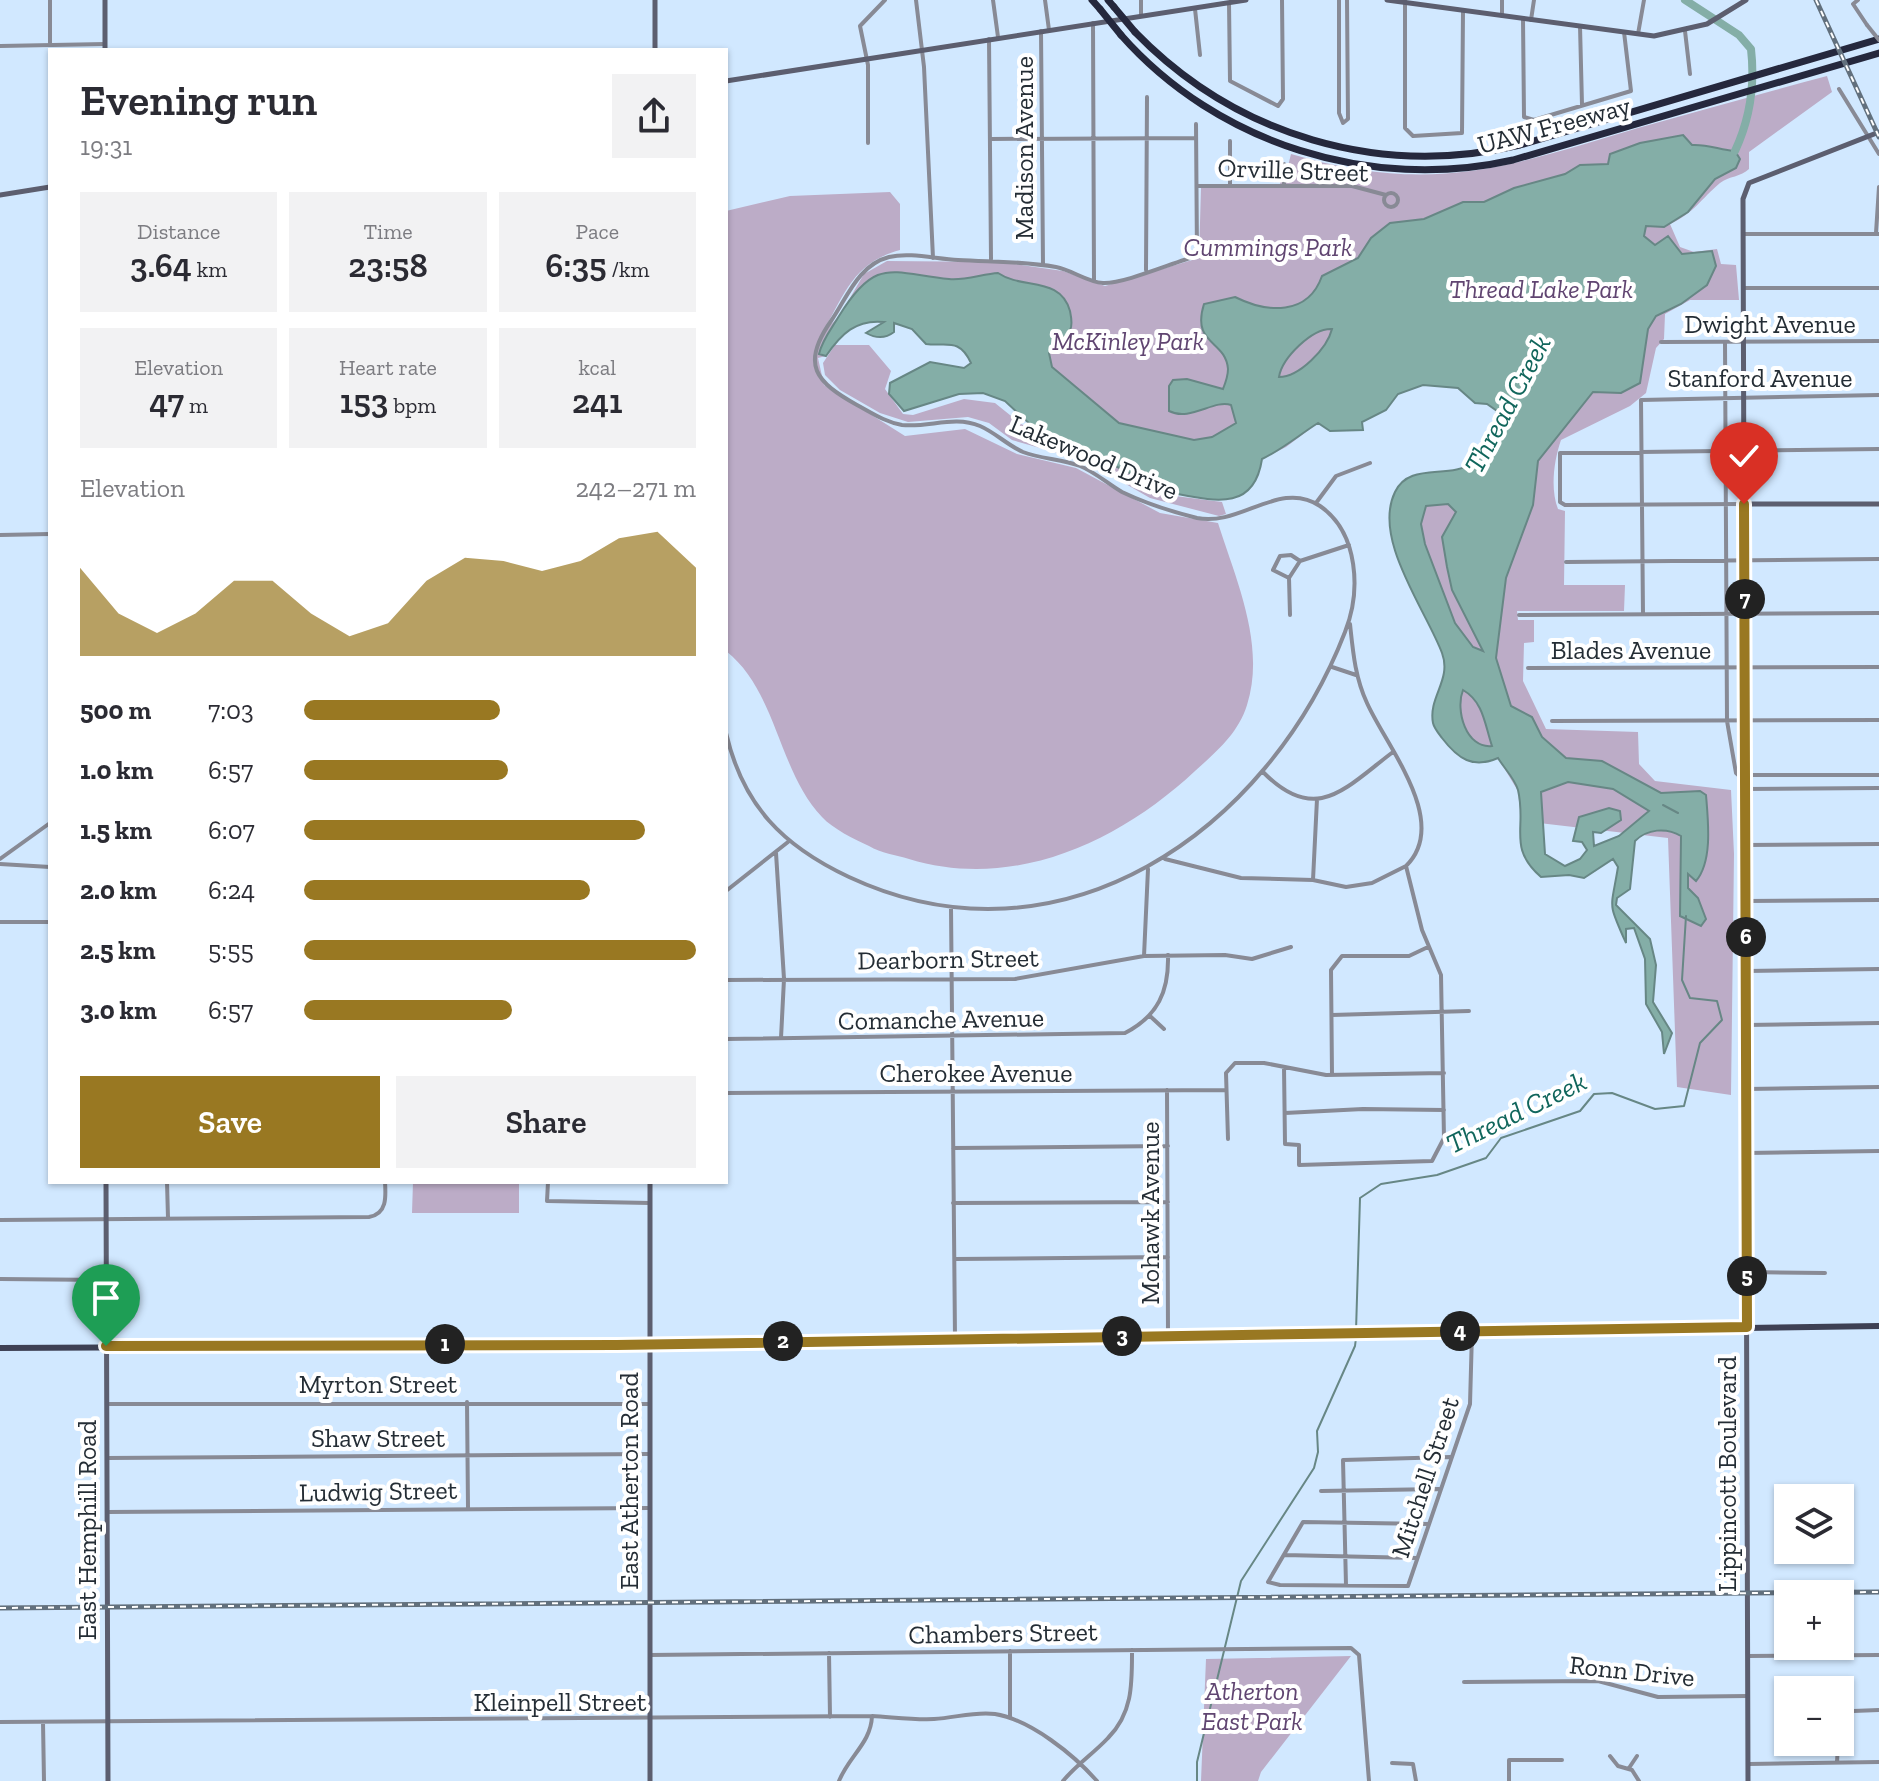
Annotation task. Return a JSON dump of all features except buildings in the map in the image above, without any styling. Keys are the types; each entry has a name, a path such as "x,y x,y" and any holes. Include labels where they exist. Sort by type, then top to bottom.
{"highway":[{"name":"UAW Freeway","path":"1092,0 1121,35 1192,98 1248,130 1305,152 1380,168 1442,170 1503,162 1879,53"},
{"name":"UAW Freeway","path":"1111,4 1135,32 1182,75 1254,119 1316,142 1385,155 1434,157 1504,149 1877,40"}],"main road":[{"path":"0,1348 1879,1326"}],"street":[{"path":"50,0 50,45"},
{"path":"0,46 105,47 105,0"},
{"path":"655,0 655,48"},
{"path":"868,143 866,59 860,26 885,0"},
{"path":"916,0 923,49 933,258"},
{"path":"993,0 998,37"},
{"path":"1045,0 1049,30"},
{"path":"1141,0 1141,16"},
{"path":"728,81 1246,0"},
{"path":"1229,3 1230,83 1271,105 1282,105 1282,0"},
{"path":"1339,0 1339,118 1343,123 1348,119 1347,0"},
{"path":"1387,0 1664,35 1707,24 1746,0"},
{"path":"1502,0 1502,16"},
{"path":"1531,20 1534,0"},
{"path":"1638,34 1644,0"},
{"path":"1858,0 1853,4 1877,40"},
{"path":"1405,1 1405,128 1408,135 1462,133 1463,11"},
{"path":"1195,9 1200,55"},
{"path":"1523,19 1524,117 1534,120 1631,91 1624,32"},
{"path":"1093,23 1094,282 1108,283 1197,256 1196,124"},
{"path":"1580,26 1582,105"},
{"name":"Madison Avenue","path":"1041,31 1043,265"},
{"path":"1685,31 1690,74"},
{"path":"989,39 991,259"},
{"path":"1339,66 1347,66"},
{"path":"1839,89 1879,154"},
{"path":"1146,271 1147,97"},
{"path":"1870,135 1879,132"},
{"name":"Lippincott Boulevard","path":"1748,1781 1743,199 1749,183 1870,135"},
{"path":"990,139 1196,138"},
{"path":"1230,141 1230,186"},
{"path":"1284,164 1284,185"},
{"name":"Orville Street","path":"1198,186 1352,186 1386,195"},
{"path":"0,195 48,187"},
{"path":"1743,234 1877,234 1879,187"},
{"name":"Lakewood Drive","path":"1094,282 1069,270 1043,265 991,259 890,257 867,268 855,280 814,351 818,375 834,392 892,423 972,423 1026,453 1078,465 1120,491 1199,518 1221,520 1273,500 1293,497 1316,503"},
{"path":"1744,288 1879,288"},
{"name":"Dwight Avenue","path":"1661,342 1879,341"},
{"name":"Lippincott Boulevard","path":"1725,342 1727,721 1736,773 1746,786"},
{"name":"Stanford Avenue","path":"1642,450 1641,400 1879,395"},
{"path":"1879,449 1560,453 1558,489 1560,502 1565,505 1879,504"},
{"path":"1642,450 1643,614"},
{"path":"1165,859 1241,878 1313,880 1361,886 1388,878 1406,866 1419,848 1421,820 1414,792 1356,675 1349,622 1354,563 1349,545 1338,523 1316,503 1336,476 1370,463"},
{"path":"0,535 48,534"},
{"path":"1289,578 1276,574 1273,564 1284,555 1300,561 1349,545"},
{"path":"1566,562 1879,559"},
{"path":"1290,615 1289,578 1300,561"},
{"path":"1519,615 1879,613"},
{"path":"728,740 739,780 788,842 874,888 951,907 1004,909 1046,904 1088,893 1165,859 1263,772 1332,667 1349,622"},
{"path":"1332,667 1356,675"},
{"name":"Blades Avenue","path":"1528,668 1879,667"},
{"path":"1552,721 1879,720"},
{"path":"1263,772 1293,795 1332,798 1393,752"},
{"path":"1747,775 1879,775"},
{"path":"1746,786 1879,788"},
{"path":"1313,880 1317,799"},
{"path":"0,862 48,825"},
{"path":"728,889 788,842"},
{"path":"1746,845 1879,844"},
{"path":"776,853 784,979 781,1039"},
{"path":"0,862 48,867"},
{"path":"1284,1067 1285,1144 1299,1145 1299,1165 1432,1161 1444,1138 1441,975 1428,947 1406,866"},
{"path":"1144,956 1148,869"},
{"path":"1746,901 1879,900"},
{"path":"951,907 955,1338"},
{"path":"0,922 48,922"},
{"name":"Dearborn Street","path":"728,980 1037,976 1144,956 1252,959 1291,947"},
{"path":"1332,1075 1331,966 1342,956 1409,956 1428,947"},
{"path":"1164,1029 1150,1016 1167,987 1168,955"},
{"path":"1747,971 1879,969"},
{"path":"1332,1015 1469,1011"},
{"name":"Comanche Avenue","path":"728,1039 1114,1035 1137,1027 1150,1016"},
{"path":"1747,1025 1879,1023"},
{"path":"1228,1139 1226,1073 1235,1063 1264,1063 1332,1075 1444,1073"},
{"path":"1747,1089 1879,1087"},
{"name":"Mohawk Avenue","path":"1167,1090 1168,1335"},
{"name":"Cherokee Avenue","path":"728,1093 1226,1090"},
{"path":"1285,1113 1352,1109 1444,1110"},
{"path":"1444,1138 1468,1138"},
{"path":"953,1148 1168,1146"},
{"path":"1747,1153 1879,1151"},
{"name":"East Hemphill Road","path":"106,1184 108,1781"},
{"path":"167,1184 168,1218"},
{"path":"0,1220 369,1217 377,1215 384,1207 385,1184"},
{"path":"548,1184 547,1201 650,1203"},
{"name":"East Atherton Road","path":"650,1184 650,1781"},
{"path":"953,1203 1168,1202"},
{"path":"954,1259 1168,1257"},
{"path":"1747,1272 1825,1273"},
{"path":"0,1279 106,1280"},
{"name":"Mitchell Street","path":"1346,1585 1408,1586 1470,1404 1472,1331"},
{"path":"467,1402 468,1508"},
{"name":"Myrton Street","path":"107,1404 649,1404"},
{"name":"Shaw Street","path":"107,1458 648,1454"},
{"path":"1429,1524 1343,1525 1303,1522 1268,1582 1280,1585 1346,1585 1343,1525 1343,1460 1450,1457"},
{"path":"1321,1491 1439,1489"},
{"name":"Ludwig Street","path":"107,1512 649,1508"},
{"path":"1284,1555 1417,1558"},
{"name":"Chambers Street","path":"650,1655 1351,1648 1356,1651 1369,1781"},
{"path":"1063,1781 1080,1760 1108,1739 1127,1710 1132,1687 1132,1650"},
{"path":"1010,1651 1010,1718"},
{"path":"829,1653 830,1717"},
{"path":"1748,1656 1879,1655"},
{"name":"Ronn Drive","path":"1464,1682 1598,1681 1658,1697 1748,1696"},
{"path":"1854,1711 1879,1710"},
{"name":"Kleinpell Street","path":"0,1722 872,1716 930,1719 982,1713 1010,1718 1080,1760 1097,1781"},
{"path":"839,1781 847,1765 869,1738 872,1716"},
{"path":"43,1722 44,1781"},
{"path":"1610,1756 1618,1766 1630,1769 1639,1781"},
{"path":"1630,1769 1637,1756"},
{"path":"1837,1756 1837,1763"},
{"path":"1509,1781 1509,1760 1562,1760"},
{"path":"1749,1764 1879,1762"},
{"path":"1392,1763 1413,1764 1416,1781"}],"green space":[{"path":"1827,76 1832,92 1749,152 1749,169 1746,172 1720,183 1691,210 1670,224 1680,247 1694,252 1717,249 1721,264 1736,265 1739,300 1690,300 1665,314 1664,339 1656,348 1646,393 1630,406 1561,440 1554,484 1558,509 1565,511 1564,585 1625,585 1624,611 1517,611 1518,620 1534,620 1534,642 1524,643 1523,681 1546,729 1638,732 1639,764 1655,781 1731,790 1734,854 1731,1095 1677,1087 1668,838 1521,821 1518,791 1498,758 1481,763 1460,757 1434,725 1432,714 1444,672 1442,653 1396,553 1390,531 1390,511 1395,492 1403,482 1415,476 1473,464 1485,456 1493,442 1497,411 1487,404 1475,403 1457,388 1423,385 1398,394 1386,410 1362,422 1363,430 1330,431 1318,423 1286,447 1262,459 1257,477 1248,489 1236,497 1222,500 1191,497 1159,487 1175,496 1222,502 1226,514 1219,516 1150,498 1086,461 1012,440 989,423 968,417 908,422 880,413 840,390 825,375 823,363 835,345 869,345 891,371 885,389 903,414 913,415 964,399 995,403 1021,424 1132,474 1081,447 1033,427 1005,401 982,393 959,394 904,411 889,394 890,383 930,362 964,368 971,363 962,349 952,345 926,344 912,329 894,323 894,332 884,337 866,333 882,326 883,322 865,323 850,330 837,341 826,356 818,358 824,385 905,436 965,429 1017,454 1076,468 1160,513 1218,523 1251,636 1252,682 1243,715 1226,742 1211,757 1133,819 1063,854 1026,864 987,869 948,867 884,852 850,837 822,817 796,777 756,687 728,653 728,211 790,196 890,192 900,204 900,250 871,263 860,272 843,294 821,335 840,315 864,274 887,261 1001,262 1063,271 1105,286 1199,258 1201,188 1280,188 1281,162 1288,166 1291,154 1385,173 1467,171 1547,155"},
{"path":"413,1184 519,1184 519,1213 412,1213"},
{"name":"Atherton East Park","path":"1351,1656 1261,1772 1258,1781 1201,1781 1206,1659"}],"water":[{"name":"Thread Lake Park","path":"1683,135 1692,145 1735,151 1740,159 1736,168 1715,179 1688,212 1664,227 1646,226 1644,236 1655,245 1668,236 1682,254 1712,251 1716,266 1707,285 1681,304 1656,316 1648,329 1640,383 1621,393 1593,392 1538,461 1533,505 1506,578 1496,658 1511,706 1532,717 1542,737 1566,758 1602,761 1661,793 1700,791 1706,795 1708,840 1705,863 1696,881 1688,874 1688,888 1698,898 1706,919 1701,926 1680,916 1681,836 1675,833 1663,830 1651,832 1635,841 1630,889 1617,898 1616,905 1650,939 1656,965 1653,1002 1672,1033 1664,1054 1662,1032 1646,1004 1645,959 1634,928 1626,929 1626,943 1613,912 1612,899 1618,867 1613,859 1584,878 1569,875 1541,877 1524,856 1518,790 1498,758 1481,762 1467,760 1454,752 1433,723 1432,714 1444,672 1442,653 1404,574 1390,531 1390,511 1395,492 1405,480 1418,474 1466,467 1480,458 1491,440 1497,411 1487,404 1475,403 1458,388 1423,385 1398,394 1386,410 1362,422 1363,430 1330,431 1318,423 1262,459 1258,476 1241,495 1230,499 1203,499 1172,493 1033,427 1005,401 983,393 959,394 904,411 889,394 890,383 930,362 964,368 971,363 957,346 926,344 912,329 894,323 894,332 876,337 866,333 884,322 865,323 844,335 826,356 819,354 822,344 852,297 875,276 898,272 955,279 998,273 1049,288 1065,300 1071,326 1049,353 1052,367 1119,423 1194,440 1212,437 1236,423 1231,405 1217,405 1185,414 1169,411 1169,386 1173,380 1187,379 1223,389 1228,369 1226,360 1205,335 1201,317 1204,304 1235,297 1273,308 1297,304 1316,289 1322,276 1358,258 1371,238 1390,223 1424,219 1463,202 1484,202 1514,188 1565,174 1580,165 1608,164 1610,154 1640,143","holes":["1332,329 1311,360 1295,372 1279,377 1292,353 1307,339","1448,504 1456,512 1442,537 1447,567 1452,590 1483,651 1473,647 1455,623 1425,544 1421,524 1426,506","1463,690 1475,701 1483,715 1492,746 1483,745 1469,735 1460,708","1568,782 1613,789 1649,811 1619,836 1594,846 1593,832 1601,833 1621,820 1620,811 1609,808 1579,817 1573,841 1582,842 1587,850 1580,859 1565,866 1545,854 1541,792"]}],"waterway":[{"name":"Thread Creek","path":"1685,0 1739,35 1751,49 1750,101 1735,151"},
{"name":"Thread Creek","path":"1663,805 1678,813"},
{"name":"Thread Creek","path":"1356,1331 1360,1198 1381,1184 1437,1175 1486,1158 1501,1138 1580,1111 1594,1094 1612,1093 1655,1109 1684,1106 1700,1043 1722,1020 1717,1001 1690,998 1682,980 1686,916"},
{"name":"Thread Creek","path":"1197,1781 1197,1762 1241,1581 1314,1468 1318,1452 1317,1431 1356,1338"}],"railway":[{"path":"1816,0 1879,137"},
{"path":"0,1608 1879,1592"}],"route":[{"path":"106,1346 617,1345 649,1342 1747,1327 1744,504"}],"park label":[{"name":"Cummings Park","path":"1268,247"},
{"name":"McKinley Park","path":"1128,341"}]}
